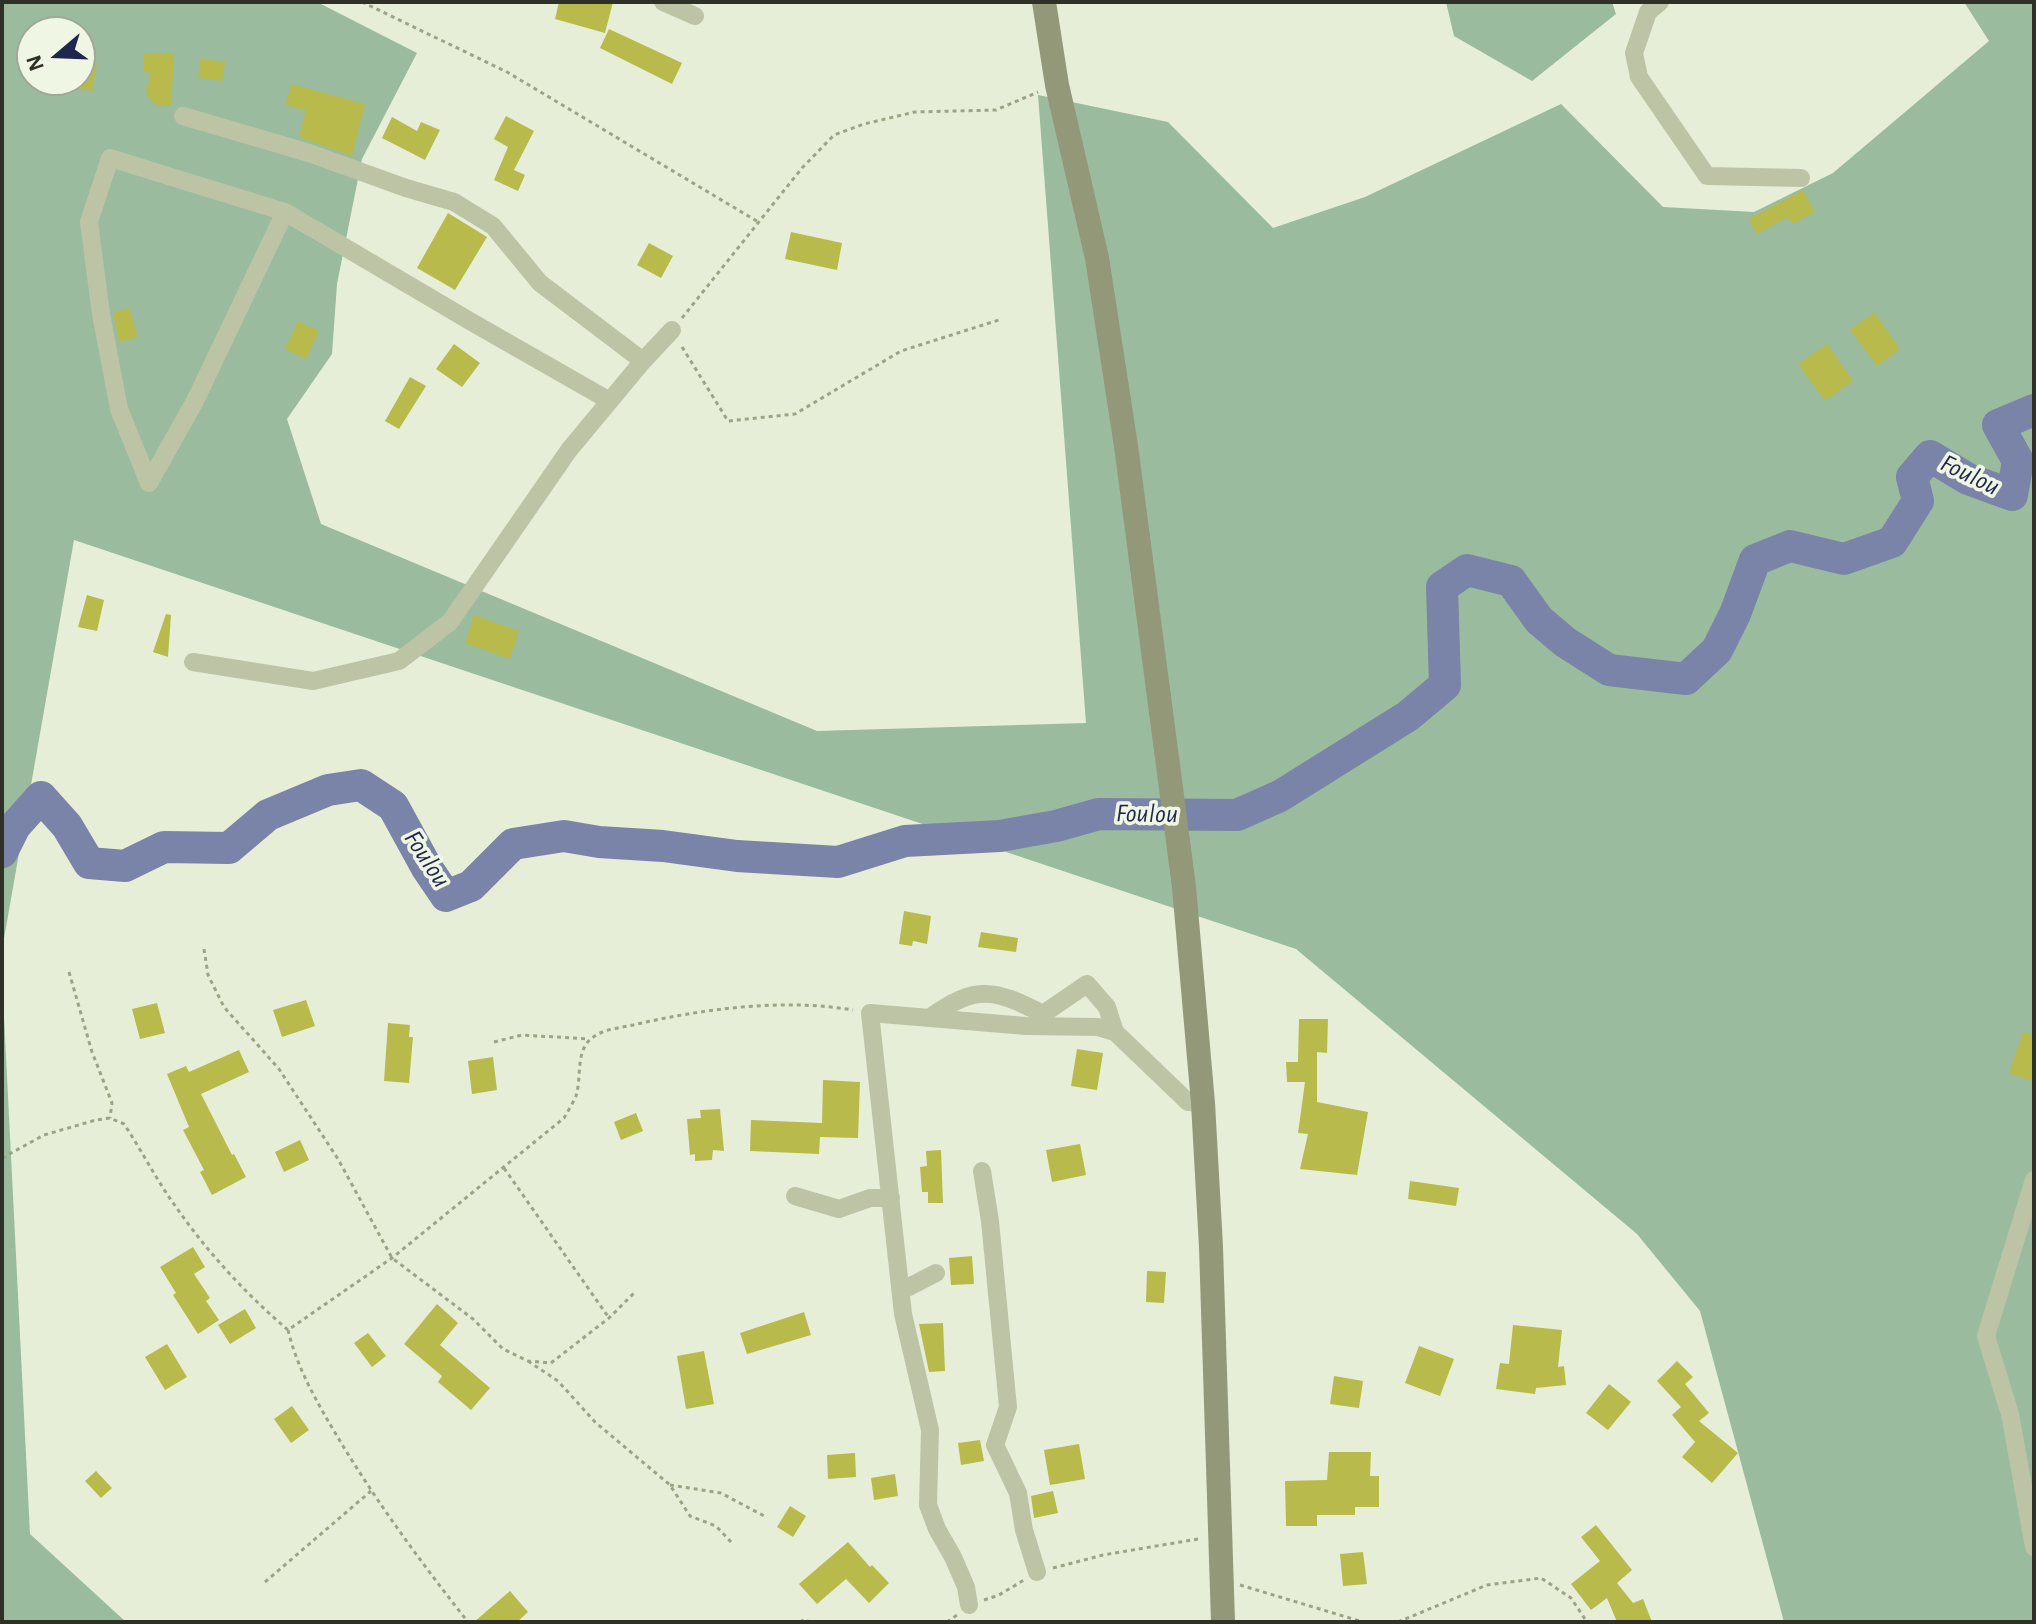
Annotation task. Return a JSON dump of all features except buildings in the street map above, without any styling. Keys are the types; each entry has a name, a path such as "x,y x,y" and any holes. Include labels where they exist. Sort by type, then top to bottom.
{"street":[{"path":"663,2 695,16"},
{"path":"1044,2 1057,85 1097,258 1126,446 1184,887 1203,1103 1211,1247 1223,1622"},
{"path":"1660,2 1648,12 1634,53 1639,77 1707,176 1801,178"},
{"path":"183,116 309,153 454,202 493,226 540,283 643,361"},
{"path":"285,212 195,401 149,483 119,409 101,314 89,222 110,158 285,212 610,401"},
{"path":"193,662 313,681 399,661 450,622 569,450 672,330"},
{"path":"929,1018 951,1003 984,992 1009,997 1043,1014 1087,984 1107,1007 1115,1032"},
{"path":"969,1605 966,1587 928,1505 930,1430 903,1314 870,1013 1026,1026 1098,1027 1115,1032 1188,1102 1203,1103"},
{"path":"982,1171 990,1221 1008,1407 995,1445 1018,1493 1024,1530 1037,1572"},
{"path":"2034,1180 1986,1336 2010,1414 2034,1547"},
{"path":"795,1196 839,1209 870,1198 891,1198"},
{"path":"901,1291 936,1273"}],"path":[{"path":"362,2 507,72 760,223"},
{"path":"1002,319 901,351 795,414 728,421 672,330 802,168 834,135 915,112 996,110 1057,85"},
{"path":"204,949 208,975 224,1007 279,1069 338,1159 392,1258 473,1319 503,1349 558,1381 595,1422 670,1485 690,1516 716,1526 731,1542"},
{"path":"69,972 92,1052 112,1103 110,1118"},
{"path":"494,1042 522,1035 589,1039 604,1032 660,1018 762,1006 829,1006 870,1013"},
{"path":"288,1330 392,1258 564,1118 576,1096 580,1058 589,1039"},
{"path":"2,1158 44,1135 110,1118 124,1124 176,1207 230,1274 288,1330 293,1350 317,1403 371,1491 468,1622"},
{"path":"504,1168 609,1318"},
{"path":"528,1361 551,1363 609,1318 634,1293"},
{"path":"670,1485 721,1493 766,1517"},
{"path":"265,1582 371,1491"},
{"path":"969,1605 999,1595 1037,1572 1103,1555 1200,1538"},
{"path":"1398,1622 1487,1585 1541,1578 1571,1598 1587,1622"},
{"path":"1222,1580 1363,1622"},
{"path":"800,1622 807,1620"}],"green space":[{"path":"2,2 317,2 417,53 362,159 337,284 332,354 287,419 321,524 817,731 1086,723 1038,95 1168,122 1273,228 1365,197 1561,104 1663,207 1754,212 1833,173 1989,41 1964,2 2034,2 2034,1622 1784,1622 1700,1311 1637,1234 1296,949 74,540 2,950"},
{"path":"1446,2 1612,2 1616,14 1532,81 1454,36"},
{"path":"2,977 30,1534 126,1622 2,1622"}],"waterway":[{"name":"Foulou","path":"2,852 15,826 41,797 67,826 89,863 125,866 164,847 229,848 268,815 328,790 361,785 393,806 446,896 471,886 513,844 564,836 737,856 838,862 905,841 1000,836 1099,814 1237,815 1280,796 1408,716 1445,685 1442,587 1467,570 1511,581 1539,620 1565,642 1609,670 1686,679 1717,650 1735,614 1755,560 1790,546 1844,559 1892,542 1918,501 1912,477 1930,456 1968,479 2012,495 2018,461 1998,425 2034,410"}]}
